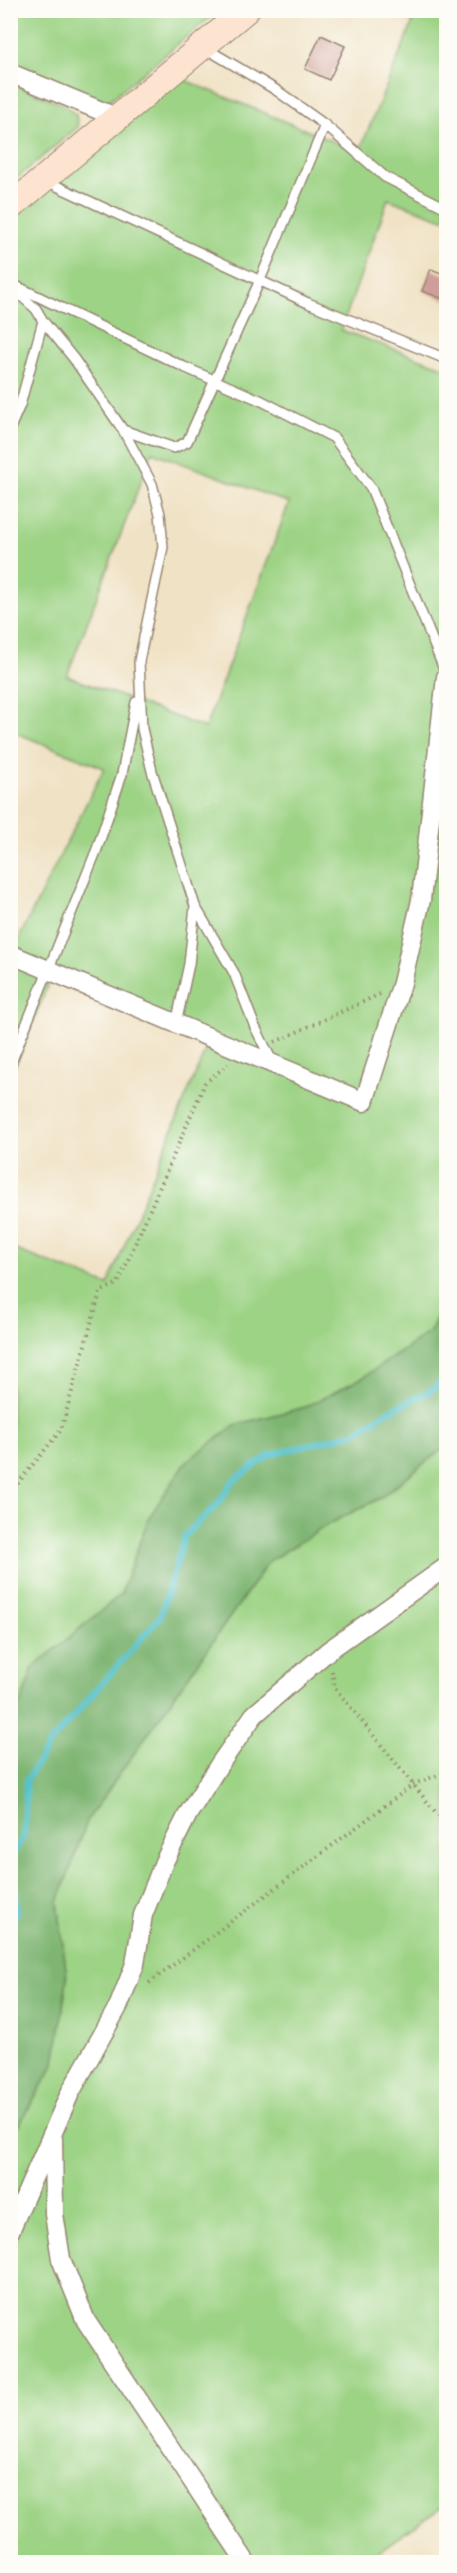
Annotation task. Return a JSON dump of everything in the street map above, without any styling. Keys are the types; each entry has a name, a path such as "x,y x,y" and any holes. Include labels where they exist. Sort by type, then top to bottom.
{"street":[{"path":"10,207 246,10"},
{"path":"10,73 118,118"},
{"path":"10,954 176,1024 256,1050 274,1065 364,1102 402,983 421,900 447,675"},
{"path":"10,2231 70,2093 119,2005 135,1964 143,1915 164,1862 188,1814 254,1715 328,1651 447,1567"},
{"path":"52,2133 54,2214 61,2259 86,2321 246,2562"}],"lane":[{"path":"203,46 276,90 325,125 385,177 447,208"},
{"path":"123,430 174,448 187,442 260,280 325,125"},
{"path":"43,180 260,280 447,359"},
{"path":"10,285 334,438 370,488 447,675"},
{"path":"10,285 36,309 43,321 74,358 123,430 152,484 160,514 163,547 139,661 138,691 142,729 152,771 195,906 234,973 256,1050"},
{"path":"10,429 20,405 43,321"},
{"path":"10,1065 74,911 122,774 138,691"},
{"path":"176,1024 189,964 195,906"}],"path":[{"path":"10,1493 61,1430 100,1292 118,1283 205,1083 222,1068 256,1050 402,983"},
{"path":"328,1651 335,1688 447,1825"},
{"path":"148,1984 414,1784 447,1772"}],"green space":[{"path":"10,11 218,11 106,103 11,63"},
{"path":"386,11 446,11 446,220 388,199 341,330 446,368 446,1298 430,1332 362,1378 306,1407 235,1425 149,1517 121,1594 33,1668 11,1733 11,1248 108,1285 207,1046 50,979 11,1077 11,945 15,946 104,768 11,731 11,216 180,78 359,152 413,22","holes":["152,452 289,503 205,728 67,676"]},
{"path":"11,83 64,105 76,115 78,127 11,183"},
{"path":"446,1298 446,1446 380,1498 329,1524 269,1561 88,1819 58,1902 67,1979 55,2063 11,2138 10,1733 33,1668 121,1594 149,1517 186,1462 235,1425 306,1407 362,1378 430,1332"},
{"path":"446,1446 446,2504 363,2562 18,2562 11,2557 11,2138 55,2063 67,1979 58,1902 88,1819 269,1561 329,1524 380,1498"}],"building":[{"path":"321,35 345,46 329,80 305,69"},
{"path":"431,269 446,275 446,300 422,291"}],"waterway":[{"path":"10,1922 17,1911 11,1858 24,1835 26,1781 50,1743 160,1617 185,1535 217,1505 233,1481 270,1455 354,1433 385,1413 434,1389 446,1376"}]}
